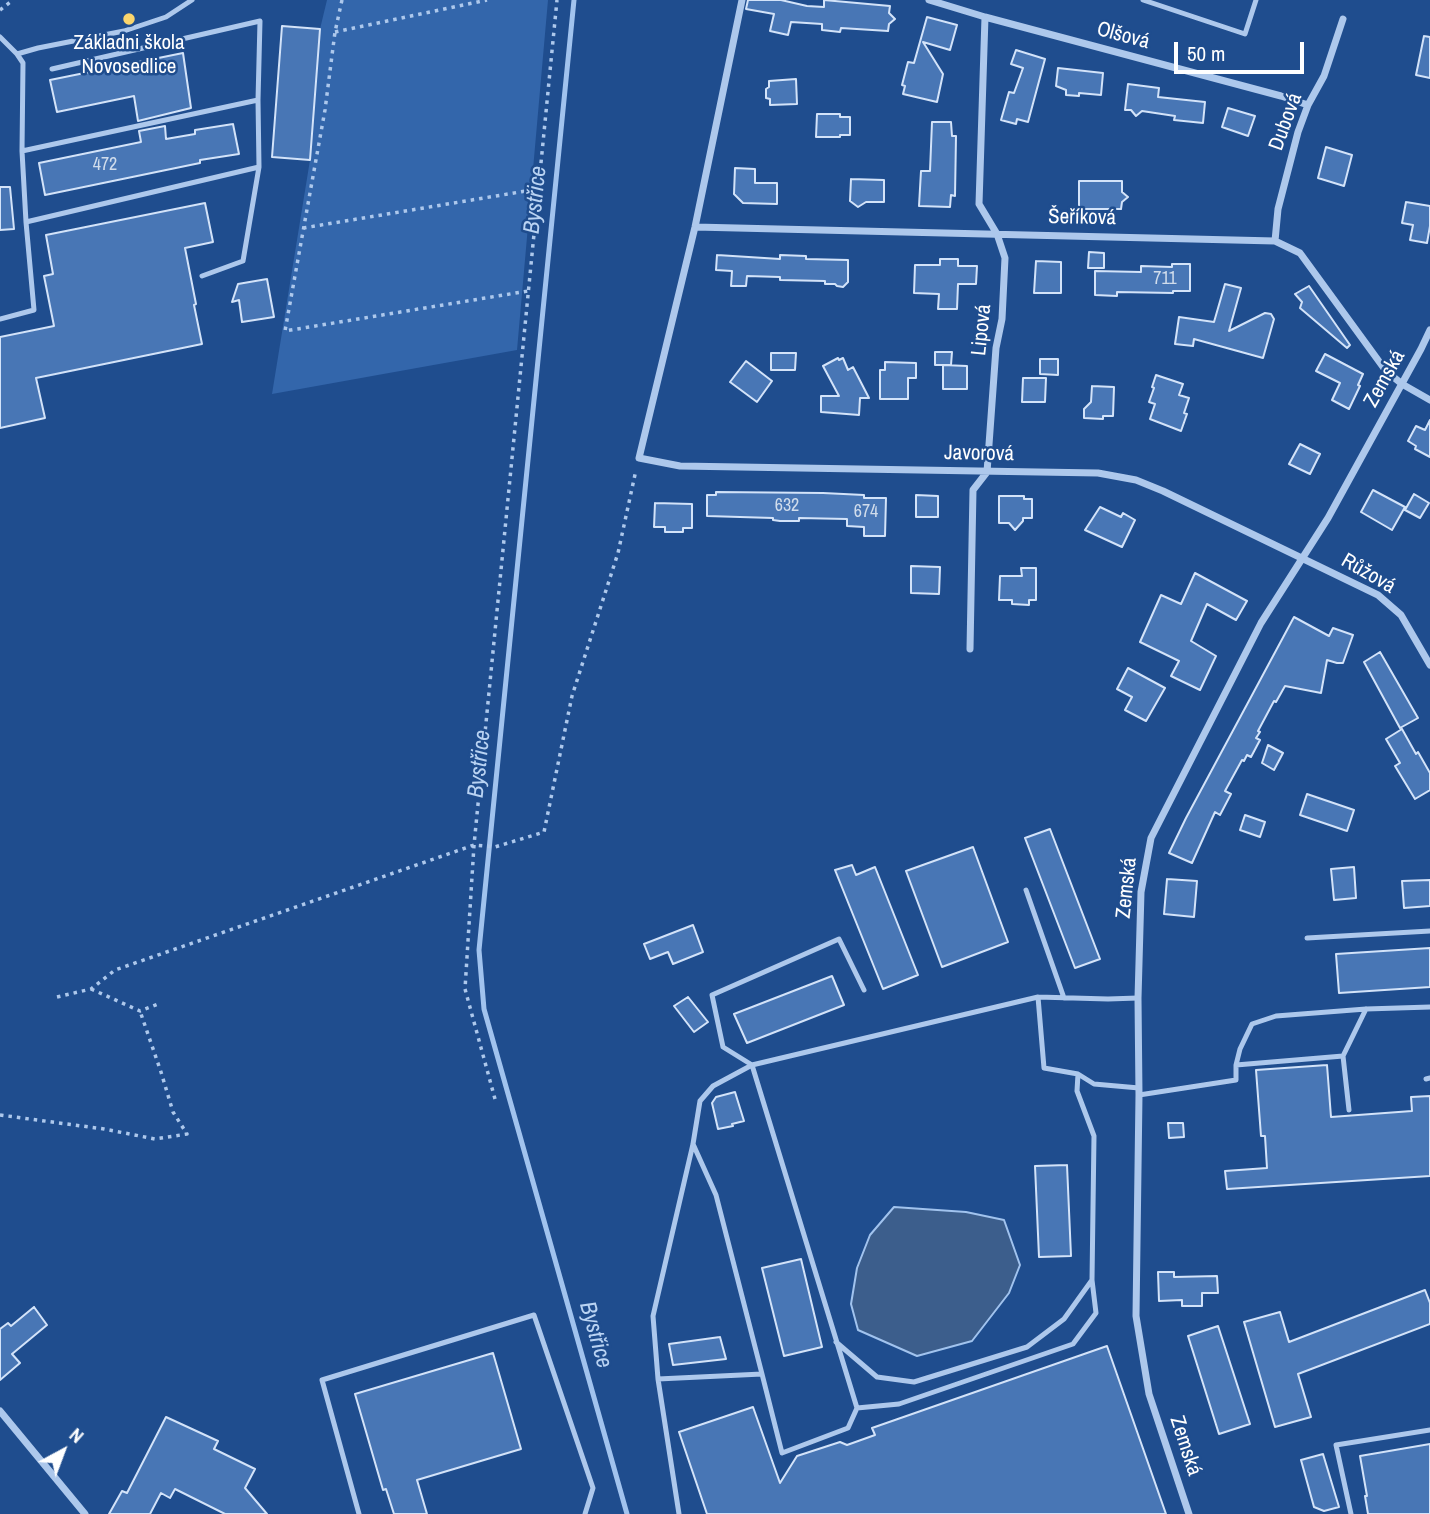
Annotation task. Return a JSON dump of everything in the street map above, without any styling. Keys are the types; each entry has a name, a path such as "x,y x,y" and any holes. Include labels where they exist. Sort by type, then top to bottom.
{"street":[{"path":"639,458 695,227 742,0"},
{"name":"Olšová","path":"929,0 1308,105"},
{"name":"Lipová","path":"970,649 973,490 987,472 996,348 1002,319 1004,270 1004,258 997,234 979,204 985,17"},
{"name":"Dubová","path":"1276,241 1278,209 1298,132 1308,105 1324,76 1343,19"},
{"name":"Šeříková","path":"695,227 1276,241"},
{"path":"1276,241 1300,253 1386,371 1430,400"},
{"name":"Zemská","path":"1189,1514 1149,1394 1136,1316 1141,892 1150,838 1261,623 1328,518 1430,330"},
{"name":"Javorová","path":"639,458 680,466 1098,473 1136,480 1163,491 1301,559"},
{"name":"Růžová","path":"1301,559 1378,595 1401,615 1430,665"},
{"path":"0,1411 85,1514"}],"lane":[{"path":"17,54 124,31 166,17 192,0"},
{"path":"1143,0 1245,34 1256,0"},
{"path":"52,69 260,21 259,167 243,261 202,276"},
{"path":"0,37 23,63 22,151 34,310 0,319"},
{"path":"22,151 258,100"},
{"path":"26,222 259,167"},
{"path":"1027,890 1064,998"},
{"path":"1307,938 1430,931"},
{"path":"693,1144 716,1195 782,1453 848,1428 857,1408 752,1065 723,1047 712,995 839,939 864,990"},
{"path":"679,1514 658,1379 653,1316 693,1144 700,1101 713,1086 752,1065 1038,997 1138,999"},
{"path":"1038,997 1044,1068 1078,1074 1094,1084 1139,1091 1236,1080 1240,1049 1252,1024 1276,1016 1430,1007"},
{"path":"1349,1110 1343,1056 1366,1009"},
{"path":"1236,1065 1343,1056"},
{"path":"857,1408 899,1404 1073,1344 1096,1313 1092,1280 1094,1136 1077,1091 1078,1074"},
{"path":"836,1342 877,1377 914,1382 1027,1347 1064,1319 1092,1280"},
{"path":"359,1514 322,1380 534,1315 593,1488 585,1514"},
{"path":"658,1379 762,1374"},
{"path":"1351,1514 1336,1445 1430,1430"}],"path":[{"path":"0,10 13,0"},
{"path":"342,0 285,331 528,291"},
{"path":"335,32 487,0"},
{"path":"495,1099 465,989 474,845 557,0"},
{"path":"303,228 538,189"},
{"path":"57,997 91,989 115,970 474,845 495,847 544,832 572,696 618,553 639,458"},
{"path":"91,989 140,1011 158,1004"},
{"path":"0,1115 155,1139 187,1133 173,1112 140,1011"}],"shaded area":[{"path":"327,0 548,0 517,350 272,394 310,160 320,29"},
{"path":"894,1207 966,1212 1004,1220 1020,1265 1009,1293 972,1341 917,1356 858,1330 851,1304 857,1268 870,1235"}],"building":[{"path":"748,0 781,0 824,7 824,0 890,6 889,13 895,19 889,24 888,31 841,28 840,32 822,30 822,24 791,22 788,35 770,31 774,14 746,9"},
{"path":"927,17 957,25 950,50 923,42 943,74 937,102 903,94 905,86 902,85 908,62 914,63"},
{"path":"282,26 320,29 310,160 272,157"},
{"path":"1424,36 1430,37 1430,78 1416,75"},
{"path":"1016,50 1045,59 1028,122 1017,119 1016,124 1001,120 1009,92 1014,93 1023,68 1011,64"},
{"path":"183,53 191,108 138,121 134,96 57,112 50,80"},
{"path":"1058,68 1103,73 1101,95 1066,95 1066,90 1056,86"},
{"path":"796,79 797,104 770,105 770,99 766,98 769,81"},
{"path":"1128,84 1159,88 1158,97 1205,102 1203,123 1174,120 1175,116 1142,111 1136,116 1131,110 1125,110"},
{"path":"1228,108 1255,116 1248,136 1222,127"},
{"path":"817,114 850,117 850,135 816,137"},
{"path":"932,122 951,122 952,136 956,136 955,196 951,195 950,207 919,206 921,171 930,171"},
{"path":"233,124 239,154 200,160 200,163 45,195 39,163 141,142 139,131 165,126 166,139 195,134 195,130"},
{"path":"1326,147 1352,155 1344,186 1318,178"},
{"path":"735,168 755,169 755,183 777,183 777,204 743,203 734,194"},
{"path":"851,179 884,180 884,202 866,202 858,207 850,201"},
{"path":"1079,181 1122,181 1122,192 1128,197 1122,202 1121,209 1079,209"},
{"path":"0,187 10,187 14,229 0,230"},
{"path":"1406,202 1430,206 1427,243 1410,240 1413,225 1402,223"},
{"path":"205,203 213,242 185,248 202,344 36,378 45,418 0,428 0,337 54,326 44,276 53,274 46,235"},
{"path":"1089,252 1104,253 1104,268 1088,268"},
{"path":"717,255 780,259 780,255 848,260 848,282 843,287 825,284 825,281 747,276 746,286 731,286 732,271 716,270"},
{"path":"940,259 958,259 958,266 977,266 976,284 958,284 957,309 938,309 939,294 914,293 915,265 940,265"},
{"path":"1036,261 1061,262 1061,293 1034,293"},
{"path":"1172,264 1190,264 1190,291 1095,295 1095,271 1141,272 1141,266 1172,267"},
{"path":"267,279 274,317 242,322 239,300 232,302 238,284"},
{"path":"1225,284 1241,288 1229,331 1265,313 1271,314 1274,319 1263,358 1194,339 1193,346 1175,344 1179,317 1214,322"},
{"path":"1309,286 1350,345 1347,348 1300,308 1302,302 1295,294"},
{"path":"935,352 952,352 951,365 935,365"},
{"path":"771,353 796,353 795,370 771,370"},
{"path":"1325,354 1363,374 1349,409 1332,400 1340,383 1316,371"},
{"path":"843,358 848,370 853,367 869,398 860,398 859,415 821,412 821,396 839,396 823,366"},
{"path":"1040,359 1058,359 1058,375 1040,374"},
{"path":"746,361 772,381 757,402 730,382"},
{"path":"885,362 916,363 916,378 908,378 908,399 880,399 880,370 885,370"},
{"path":"943,365 967,366 967,389 943,389"},
{"path":"1156,375 1183,384 1179,395 1189,398 1181,431 1150,419 1155,404 1149,402"},
{"path":"1023,378 1046,378 1045,402 1022,402"},
{"path":"1092,386 1114,387 1113,416 1103,416 1103,419 1084,418 1084,409 1091,402"},
{"path":"1430,420 1430,457 1415,449 1416,446 1408,441 1416,426 1425,430"},
{"path":"1300,444 1320,454 1310,474 1289,464"},
{"path":"1373,490 1405,507 1392,530 1361,512"},
{"path":"716,492 823,493 886,498 885,536 864,536 864,527 847,526 847,519 799,518 799,521 780,521 773,518 707,516 707,495 716,495"},
{"path":"1414,494 1429,503 1420,518 1405,510"},
{"path":"916,495 938,496 938,517 916,517"},
{"path":"999,496 1024,496 1024,499 1032,499 1032,518 1023,518 1015,530 1009,523 999,523"},
{"path":"655,503 692,504 692,528 683,528 683,532 665,532 665,527 654,527"},
{"path":"1100,507 1121,517 1123,513 1135,520 1122,547 1085,530"},
{"path":"911,566 940,567 939,594 911,593"},
{"path":"1021,568 1036,568 1036,600 1029,600 1029,605 1012,604 1012,600 999,600 1000,576 1022,576"},
{"path":"1195,573 1247,601 1236,620 1207,604 1191,641 1216,656 1200,690 1171,676 1179,661 1140,642 1161,595 1181,604"},
{"path":"1294,617 1329,636 1333,628 1353,635 1343,663 1327,660 1321,693 1285,686 1258,731 1260,732 1256,738 1260,740 1251,757 1247,755 1244,761 1242,760 1225,791 1231,794 1220,815 1215,812 1192,863 1169,853 1186,818"},
{"path":"1380,652 1418,718 1400,728 1364,662"},
{"path":"1128,668 1165,688 1146,721 1125,710 1132,697 1117,689"},
{"path":"1402,729 1430,773 1430,790 1415,799 1395,766 1400,763 1386,739"},
{"path":"1268,745 1283,753 1274,770 1262,763"},
{"path":"1307,794 1354,810 1347,831 1300,815"},
{"path":"1245,815 1265,822 1260,837 1240,830"},
{"path":"1050,829 1100,959 1075,968 1025,838"},
{"path":"973,847 1008,942 942,967 906,871"},
{"path":"852,865 856,875 875,867 918,975 883,989 835,870"},
{"path":"1354,867 1356,898 1334,900 1331,869"},
{"path":"1167,879 1197,881 1194,917 1164,914"},
{"path":"1430,880 1430,906 1404,908 1402,881"},
{"path":"693,925 703,952 673,964 668,952 650,959 644,944"},
{"path":"1430,948 1430,987 1339,993 1336,954"},
{"path":"832,976 844,1005 747,1043 734,1014"},
{"path":"688,997 708,1022 694,1032 674,1006"},
{"path":"1327,1065 1331,1117 1412,1111 1411,1097 1430,1096 1430,1176 1227,1189 1225,1171 1267,1168 1265,1136 1261,1136 1256,1070"},
{"path":"735,1092 744,1121 718,1129 712,1103 716,1097"},
{"path":"1168,1123 1183,1123 1184,1137 1169,1138"},
{"path":"1067,1165 1071,1256 1039,1257 1035,1166"},
{"path":"801,1259 822,1347 784,1356 762,1268"},
{"path":"1158,1272 1174,1272 1174,1277 1217,1276 1218,1293 1202,1293 1202,1306 1182,1306 1182,1300 1159,1301"},
{"path":"1425,1290 1430,1303 1430,1324 1298,1374 1311,1417 1275,1427 1244,1322 1280,1312 1289,1342"},
{"path":"34,1307 47,1325 12,1354 20,1363 0,1380 0,1329 8,1323 11,1326"},
{"path":"1218,1326 1250,1424 1219,1434 1188,1336"},
{"path":"720,1337 726,1359 673,1365 669,1344"},
{"path":"1107,1346 1166,1514 707,1514 679,1432 753,1407 780,1483 797,1456 840,1442 847,1445 875,1435 872,1428"},
{"path":"493,1353 521,1449 417,1480 427,1514 394,1514 386,1489 383,1490 355,1394"},
{"path":"166,1417 218,1441 214,1449 255,1469 245,1488 267,1514 225,1514 175,1489 170,1498 161,1493 150,1514 109,1514 122,1491 127,1493"},
{"path":"1430,1444 1430,1514 1368,1514 1360,1456"},
{"path":"1323,1454 1339,1507 1324,1511 1314,1507 1301,1460"}],"waterway":[{"name":"Bystřice","path":"574,0 479,950 484,1009 627,1514"}],"place":[{"name":"Základni škola Novosedlice","path":"129,19"}]}
